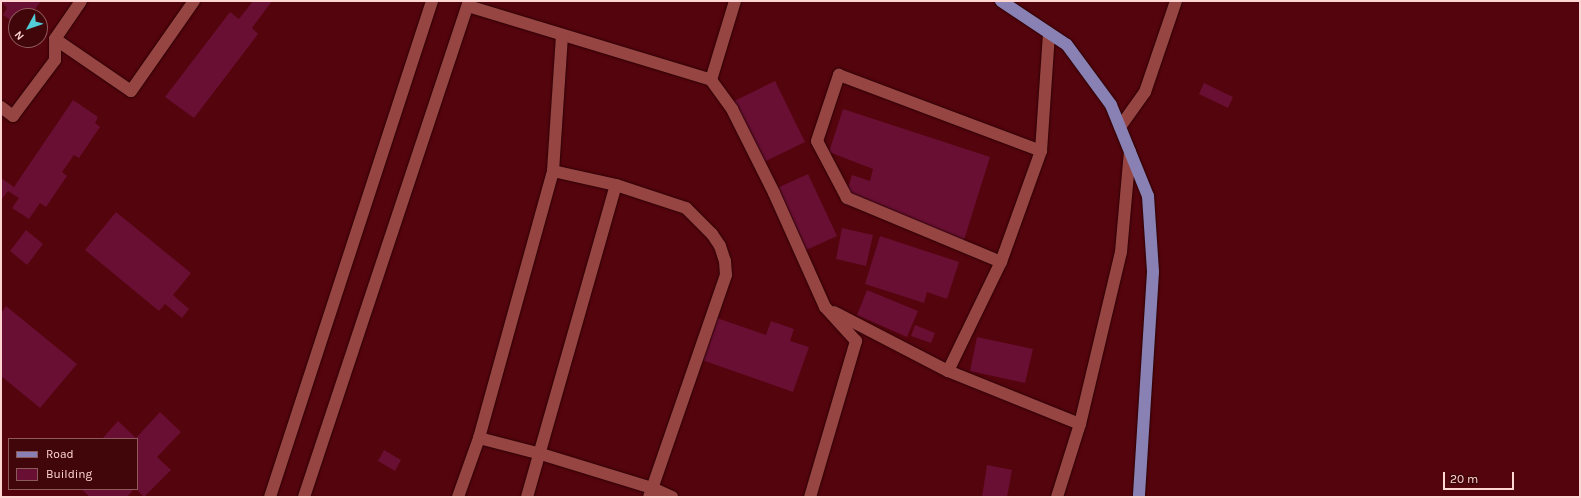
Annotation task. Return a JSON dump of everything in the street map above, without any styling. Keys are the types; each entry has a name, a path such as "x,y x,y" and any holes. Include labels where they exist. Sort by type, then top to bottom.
{"main road":[{"path":"1001,1 1067,45 1111,105 1148,196 1153,272 1139,497"}],"street":[{"path":"1,107 13,116 55,60 55,39 81,1"},
{"path":"55,39 131,91 194,1"},
{"path":"270,497 432,1"},
{"path":"711,80 735,1"},
{"path":"1120,127 1145,92 1176,1"},
{"path":"304,497 468,3 562,35 711,80 732,109 774,193 825,307 856,341 810,497"},
{"path":"948,371 1001,262 1041,151 1049,33"},
{"path":"458,497 479,438 553,171 562,35"},
{"path":"1001,262 847,198 817,142 839,75 1041,151"},
{"path":"1057,497 1080,424 1121,252 1130,151"},
{"path":"553,171 616,185 686,208 712,234 720,246 725,261 726,275 650,493"},
{"path":"527,497 541,454 616,185"},
{"path":"825,307 948,371 1080,424"},
{"path":"479,438 541,454 650,493 672,497"}],"building":[{"path":"1,1 41,1 36,8 8,8 8,18 3,15 7,8"},
{"path":"253,1 272,1 252,28 258,34 194,118 165,97 230,12 239,19"},
{"path":"775,81 805,142 760,164 730,103"},
{"path":"1204,83 1233,97 1228,108 1199,94"},
{"path":"73,100 98,117 95,123 100,127 79,158 74,155 62,172 67,176 46,207 40,203 29,219 12,208 19,198 8,191 1,200 1,178 14,187"},
{"path":"843,109 990,157 963,243 843,204 852,175 870,181 873,169 829,152"},
{"path":"808,174 837,236 804,251 775,189"},
{"path":"116,212 191,273 173,295 189,309 182,318 165,304 159,311 85,250"},
{"path":"842,228 873,235 866,266 836,259"},
{"path":"26,230 43,244 27,265 10,251"},
{"path":"880,236 959,262 947,299 927,292 924,303 865,284"},
{"path":"867,290 918,311 907,337 857,315"},
{"path":"6,306 77,364 40,408 1,376 1,313"},
{"path":"717,318 766,335 771,321 794,329 790,341 809,347 793,392 702,360"},
{"path":"915,325 935,333 931,343 911,336"},
{"path":"977,337 1033,349 1025,383 970,371"},
{"path":"160,412 181,432 157,457 171,470 144,497 137,490 138,438 136,438"},
{"path":"118,421 136,438 103,438"},
{"path":"384,450 401,460 395,471 378,461"},
{"path":"987,465 1012,470 1007,497 982,497"},
{"path":"82,490 133,490 127,497 90,497"}]}
